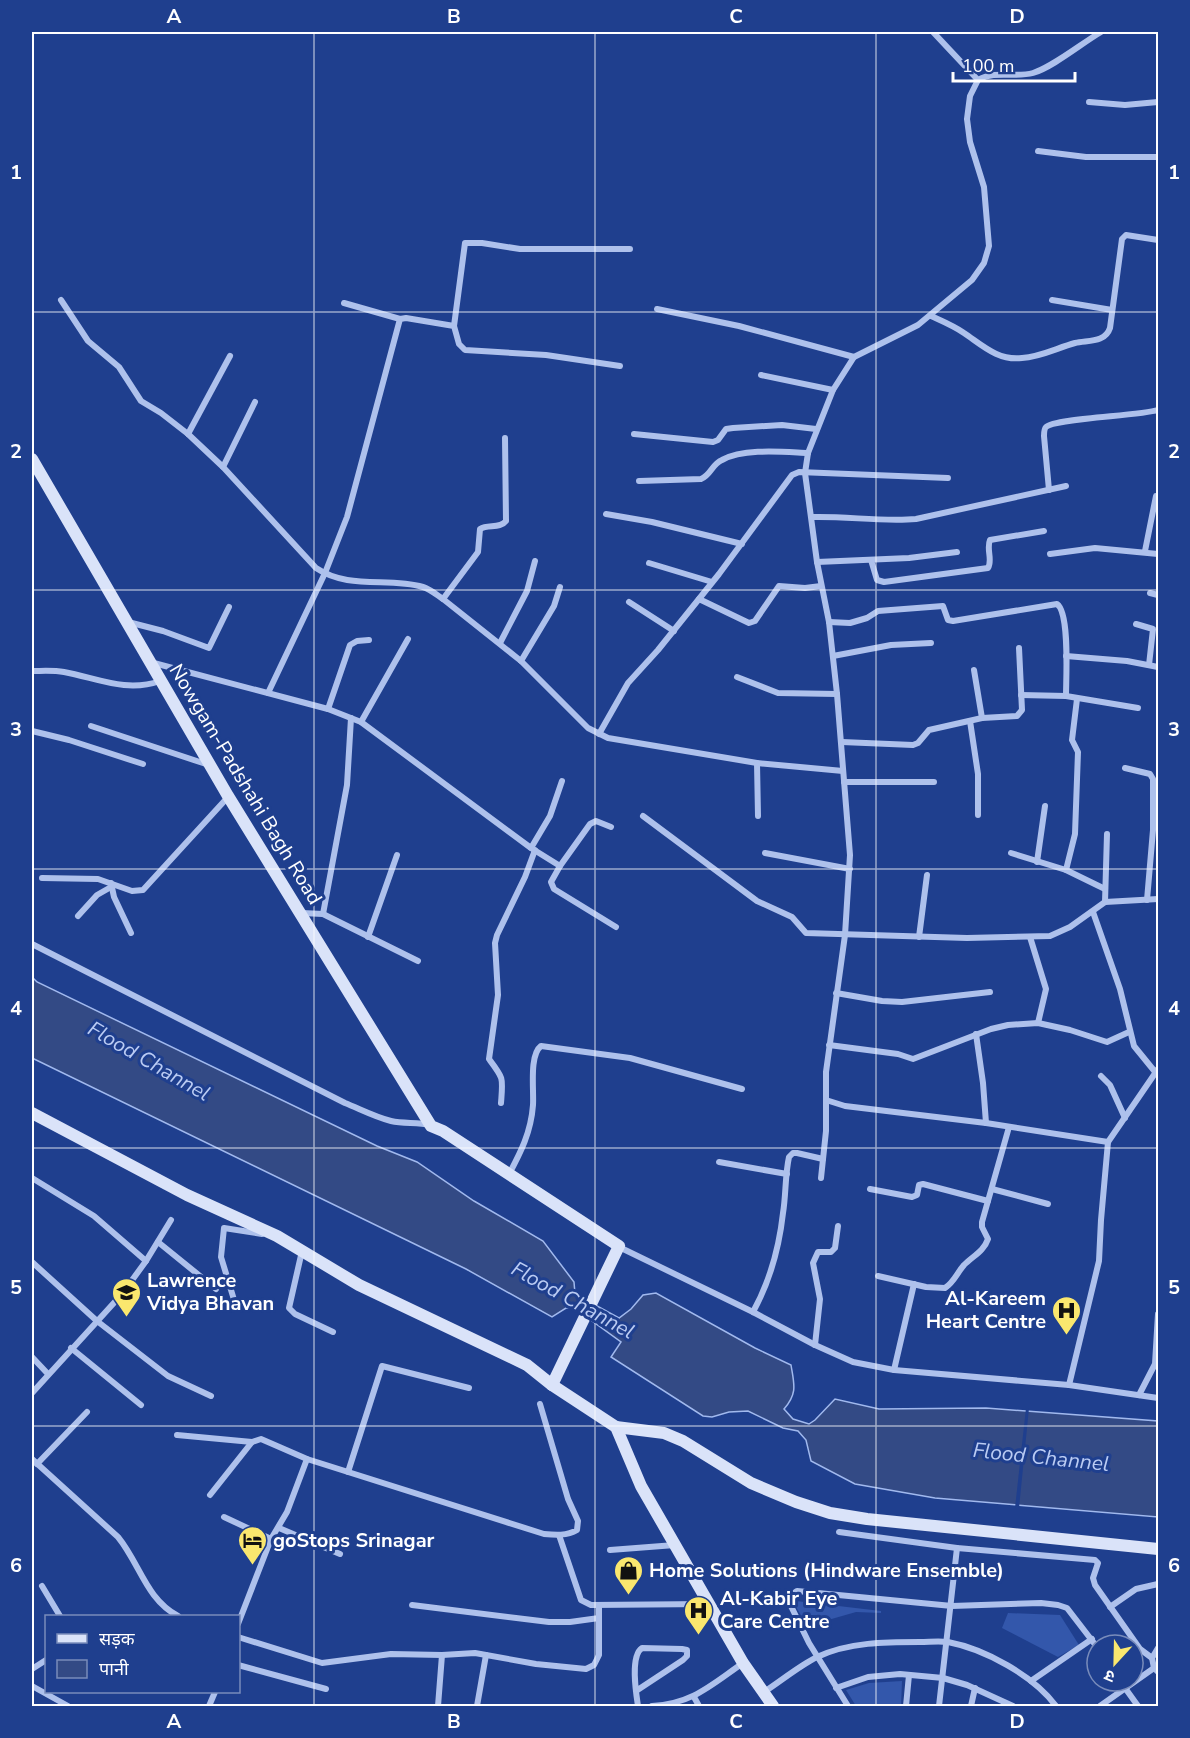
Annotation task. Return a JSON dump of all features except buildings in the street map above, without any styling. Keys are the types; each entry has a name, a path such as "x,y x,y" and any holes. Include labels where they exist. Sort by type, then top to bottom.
{"main road":[{"name":"Nowgam-Padshahi Bagh Road","path":"32,459 209,765 431,1126"},
{"path":"32,1113 187,1195 278,1236 359,1285 527,1365 552,1385 616,1426 664,1433 683,1441 751,1483 796,1502 830,1513 935,1527 1158,1549"},
{"path":"431,1126 443,1131 616,1251 552,1385"},
{"path":"616,1426 641,1486 743,1663 773,1707"}],"street":[{"path":"933,32 978,80"},
{"path":"821,1178 826,1131 824,1085 845,935 850,869 842,742 829,622 817,562 805,473 808,453 832,390 854,357 918,326 979,272 987,255 988,234 984,187 970,142 967,119 970,96 978,80 990,75 1020,75 1036,72 1101,32"},
{"path":"1089,102 1125,105 1158,102"},
{"path":"1038,151 1086,157 1158,158"},
{"path":"931,316 956,328 991,352 1014,359 1102,338 1110,328 1124,237 1126,235 1158,240"},
{"path":"620,366 546,355 465,350 459,344 454,326 465,243 482,243 520,249 630,249"},
{"path":"62,300 88,341 119,367 141,401 162,413 223,467 316,568 344,580 422,587 443,599 521,661 577,718 599,734 621,740 757,763 843,771"},
{"path":"1052,300 1112,310"},
{"path":"344,303 399,320 406,318 454,326"},
{"path":"657,309 739,326 854,357"},
{"path":"268,693 325,573 353,499 399,320"},
{"path":"188,434 230,356"},
{"path":"761,375 832,390"},
{"path":"223,467 255,402"},
{"path":"1049,490 1044,436 1048,426 1071,421 1146,414 1158,410"},
{"path":"634,434 713,442 729,428 782,425 816,429"},
{"path":"443,599 478,552 480,529 501,526 506,521 505,438"},
{"path":"639,481 701,479 707,476 719,461 731,456 755,453 808,453"},
{"path":"599,734 628,683 674,631 792,475 805,473 948,478"},
{"path":"812,517 916,519 1066,486"},
{"path":"1145,551 1156,496"},
{"path":"606,514 652,522 742,544"},
{"path":"871,560 878,580 884,582 988,568 990,540 1044,531"},
{"path":"1050,555 1095,548 1158,554"},
{"path":"817,562 871,560 957,552"},
{"path":"500,643 526,591 536,561"},
{"path":"649,563 712,582"},
{"path":"699,599 749,623 755,621 779,586 805,588 821,586"},
{"path":"521,661 554,606 560,587"},
{"path":"1150,593 1158,595"},
{"path":"629,602 674,631"},
{"path":"829,622 850,623 867,618 878,611 934,605 943,606 948,620 954,621 1057,604 1062,612 1066,656 1066,696"},
{"path":"126,621 209,648 229,607"},
{"path":"1136,624 1154,629 1149,665"},
{"path":"361,722 408,639"},
{"path":"328,709 350,645 357,641 369,640"},
{"path":"832,656 891,645 931,644"},
{"path":"842,742 913,745 918,743 929,730 982,718 1017,716 1022,710 1018,648"},
{"path":"1066,656 1126,661 1158,667"},
{"path":"150,662 328,709 361,722 533,849 560,866"},
{"path":"974,670 982,718"},
{"path":"32,671 56,671 127,687 140,687 160,681"},
{"path":"737,676 778,693 837,694"},
{"path":"1021,695 1066,696 1138,708"},
{"path":"1066,870 1075,834 1078,752 1072,740 1077,699"},
{"path":"323,914 347,784 351,718"},
{"path":"970,721 978,774 978,815"},
{"path":"91,726 209,765"},
{"path":"32,731 69,740 143,764"},
{"path":"757,763 758,816"},
{"path":"1125,768 1148,773 1153,779 1153,830 1147,900"},
{"path":"501,1103 502,1081 498,1069 491,1063 489,1056 498,995 495,943 500,926 525,877 533,849 546,824 561,781"},
{"path":"844,782 934,782"},
{"path":"42,878 102,879 111,885 132,891 147,888 192,833 228,796"},
{"path":"1037,862 1045,806"},
{"path":"643,816 748,895 796,920 804,932 919,937 1030,938 1056,934 1093,912 1105,902 1158,899"},
{"path":"611,827 596,821 590,824 551,882 554,889 616,927"},
{"path":"1105,902 1107,834"},
{"path":"765,853 850,869"},
{"path":"1011,853 1066,870 1106,889"},
{"path":"368,937 397,855"},
{"path":"919,937 927,875"},
{"path":"78,916 97,895 111,885"},
{"path":"111,885 131,933"},
{"path":"1069,1385 1099,1262 1108,1142 1157,1071 1138,1052 1129,1032 1123,998 1093,912"},
{"path":"301,913 323,914 418,961"},
{"path":"1030,938 1046,989 1038,1023"},
{"path":"32,944 345,1103 388,1120 431,1126"},
{"path":"836,993 902,1002 990,992"},
{"path":"829,1045 898,1054 913,1059 1008,1025 1038,1023 1107,1042 1129,1032"},
{"path":"976,1035 986,1123"},
{"path":"508,1176 528,1136 533,1102 536,1050 541,1046 630,1058 742,1089"},
{"path":"1101,1076 1110,1085 1125,1118"},
{"path":"826,1100 845,1106 986,1123 1108,1142"},
{"path":"878,1276 945,1288 983,1249 988,1239 982,1222 1009,1127"},
{"path":"753,1312 769,1280 776,1256 783,1216 788,1160 793,1153 823,1158"},
{"path":"719,1162 787,1174"},
{"path":"32,1178 94,1216 146,1261"},
{"path":"870,1189 912,1197 917,1195 919,1185 923,1184 988,1201"},
{"path":"992,1189 1048,1204"},
{"path":"32,1393 122,1294 171,1220"},
{"path":"815,1346 820,1299 813,1260 818,1252 831,1252 835,1248 838,1226"},
{"path":"235,1303 221,1257 224,1228 278,1236"},
{"path":"158,1242 216,1289"},
{"path":"303,1250 289,1308 295,1314 333,1332"},
{"path":"616,1251 753,1312 815,1346 853,1362 894,1370 1069,1385 1158,1397"},
{"path":"32,1262 97,1321 168,1376 211,1396"},
{"path":"894,1370 914,1284"},
{"path":"1138,1395 1154,1367 1158,1314"},
{"path":"71,1348 141,1405"},
{"path":"32,1357 48,1374"},
{"path":"348,1472 382,1366 469,1388"},
{"path":"177,1435 252,1442 264,1439 307,1459 544,1534 560,1535 576,1531 578,1521 568,1499 540,1404"},
{"path":"87,1412 34,1462 118,1537 129,1550 153,1596 161,1606 175,1615"},
{"path":"210,1495 252,1442"},
{"path":"240,1619 272,1539 287,1512 307,1459"},
{"path":"224,1517 272,1539"},
{"path":"279,1528 340,1554"},
{"path":"839,1532 957,1548 1095,1560 1098,1563 1093,1581 1140,1649 1152,1658 1156,1670"},
{"path":"560,1535 581,1600 587,1605 710,1604"},
{"path":"610,1550 676,1545"},
{"path":"939,1707 957,1548"},
{"path":"1110,1607 1136,1589 1158,1584"},
{"path":"42,1586 59,1615"},
{"path":"848,1707 817,1657 789,1602 790,1596 797,1591 952,1606 1041,1603 1058,1605 1067,1608 1087,1633"},
{"path":"412,1605 549,1622 599,1618"},
{"path":"240,1638 322,1663 392,1653 442,1655 467,1653 586,1669 597,1660 599,1605"},
{"path":"764,1692 817,1657 844,1648 876,1642 947,1642 979,1652 1008,1666 1031,1681 1056,1707"},
{"path":"1031,1681 1085,1644"},
{"path":"636,1691 683,1660 688,1655 687,1650 642,1648 638,1651 635,1658 636,1691 638,1707"},
{"path":"1152,1658 1158,1648"},
{"path":"438,1707 442,1655"},
{"path":"477,1707 486,1655"},
{"path":"32,1669 45,1661"},
{"path":"652,1707 671,1706 694,1697 743,1663"},
{"path":"240,1666 326,1689"},
{"path":"836,1688 868,1677 909,1675 943,1678 975,1688 1013,1707"},
{"path":"906,1707 909,1675"},
{"path":"32,1686 68,1707"},
{"path":"971,1707 975,1688"},
{"path":"1100,1707 1119,1693"},
{"path":"1128,1693 1138,1707"},
{"path":"694,1697 699,1707"}],"shaded area":[{"path":"796,1601 881,1611 881,1613 856,1612 807,1626 795,1605"},
{"path":"1008,1613 1060,1615 1079,1645 1058,1657 1002,1628"},
{"path":"902,1681 901,1706 856,1706 846,1690 869,1683"}],"water":[{"name":"Flood Channel","path":"32,977 37,982 377,1146 417,1162 474,1201 543,1241 574,1282 575,1294 619,1318 631,1309 643,1295 656,1293 755,1348 791,1365 793,1393 784,1409 793,1419 809,1424 835,1399 879,1409 986,1408 1158,1421 1158,1517 935,1498 855,1484 811,1461 806,1440 798,1431 783,1428 748,1411 729,1412 712,1417 703,1416 611,1357 621,1342 574,1308 566,1308 552,1317 466,1269 32,1058"}],"pier":[{"path":"1026,1408 1029,1408 1019,1508 1015,1508"}],"place":[{"name":"Lawrence Vidya Bhavan","path":"126,1318"},
{"name":"Al-Kareem Heart Centre","path":"1067,1336"},
{"name":"goStops Srinagar","path":"252,1566"},
{"name":"Home Solutions (Hindware Ensemble)","path":"628,1596"},
{"name":"Al-Kabir Eye Care Centre","path":"699,1636"}]}
